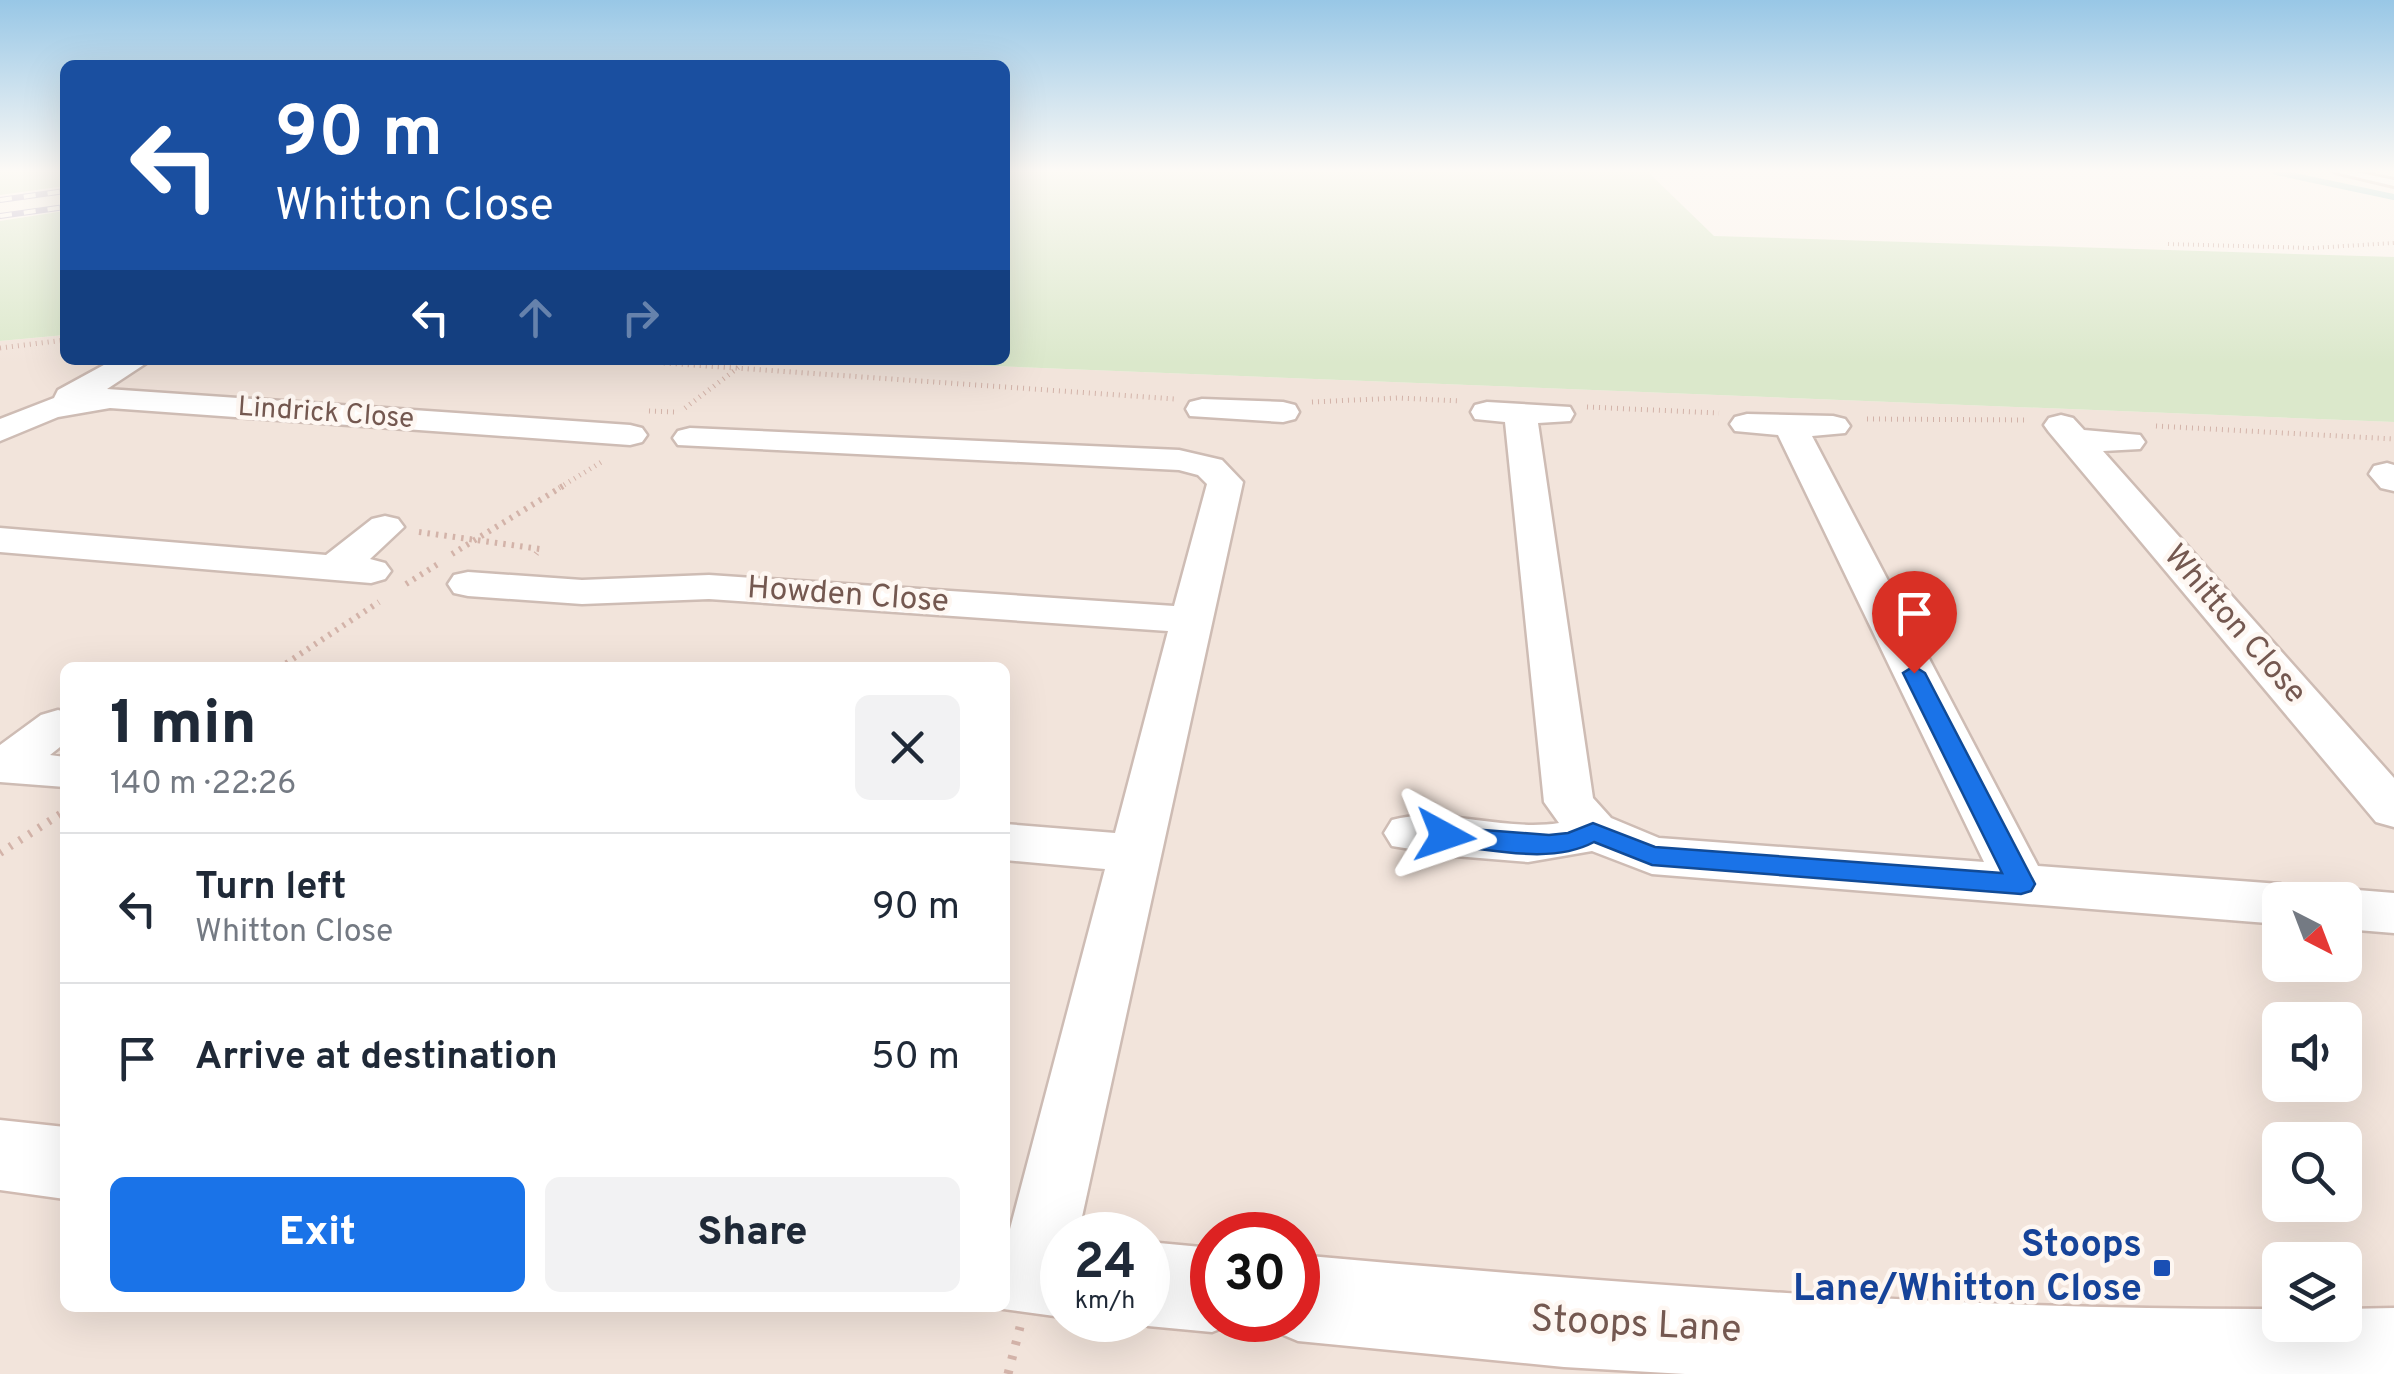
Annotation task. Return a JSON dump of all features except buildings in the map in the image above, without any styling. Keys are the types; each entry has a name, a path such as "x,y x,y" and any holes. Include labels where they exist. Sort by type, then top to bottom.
{"street":[{"name":"Lindrick Close","path":"69,404 70,394 126,365"},
{"name":"Lindrick Close","path":"0,432 31,415 110,398 617,434"},
{"path":"1202,408 1283,412"},
{"path":"1210,468 1232,454 1244,411"},
{"path":"1522,413 1569,802 1593,832 1652,856 2262,903"},
{"path":"1747,424 1833,426"},
{"path":"1790,426 2021,884"},
{"path":"679,430 752,429 797,445 890,444 1179,460 1210,468 1225,482 1034,1273"},
{"name":"Whitton Close","path":"2128,442 2067,432 2394,810"},
{"path":"0,540 373,581 385,527"},
{"path":"486,586 536,554"},
{"name":"Howden Close","path":"486,586 582,592 709,587 1192,620"},
{"path":"2,766 60,769"},
{"path":"1410,833 1549,844 1574,842 1593,832"},
{"path":"1010,842 1137,853"},
{"path":"2362,911 2394,913"},
{"path":"0,1155 60,1161"},
{"name":"Stoops Lane","path":"1320,1302 1566,1349 2394,1354"}],"path":[{"path":"2168,244 2312,248 2394,243"},
{"path":"0,348 60,341"},
{"path":"679,430 740,366"},
{"path":"373,581 414,580 617,434"},
{"path":"385,527 540,549 536,554"},
{"path":"286,662 373,581 486,586"},
{"path":"0,853 60,770"}],"shaded area":[{"path":"60,335 60,365 966,365 2394,422 2394,1374 0,1374 0,341"}],"green space":[{"path":"0,236 60,236 60,335 0,341"},
{"path":"1010,236 1718,236 2394,257 2394,422 966,365 1010,365"}],"place":[{"name":"Stoops Lane/Whitton Close","path":"2162,1268"}],"route":[{"path":"1445,836 1549,844 1574,842 1593,832 1652,856 2021,884 1914,673"}]}
